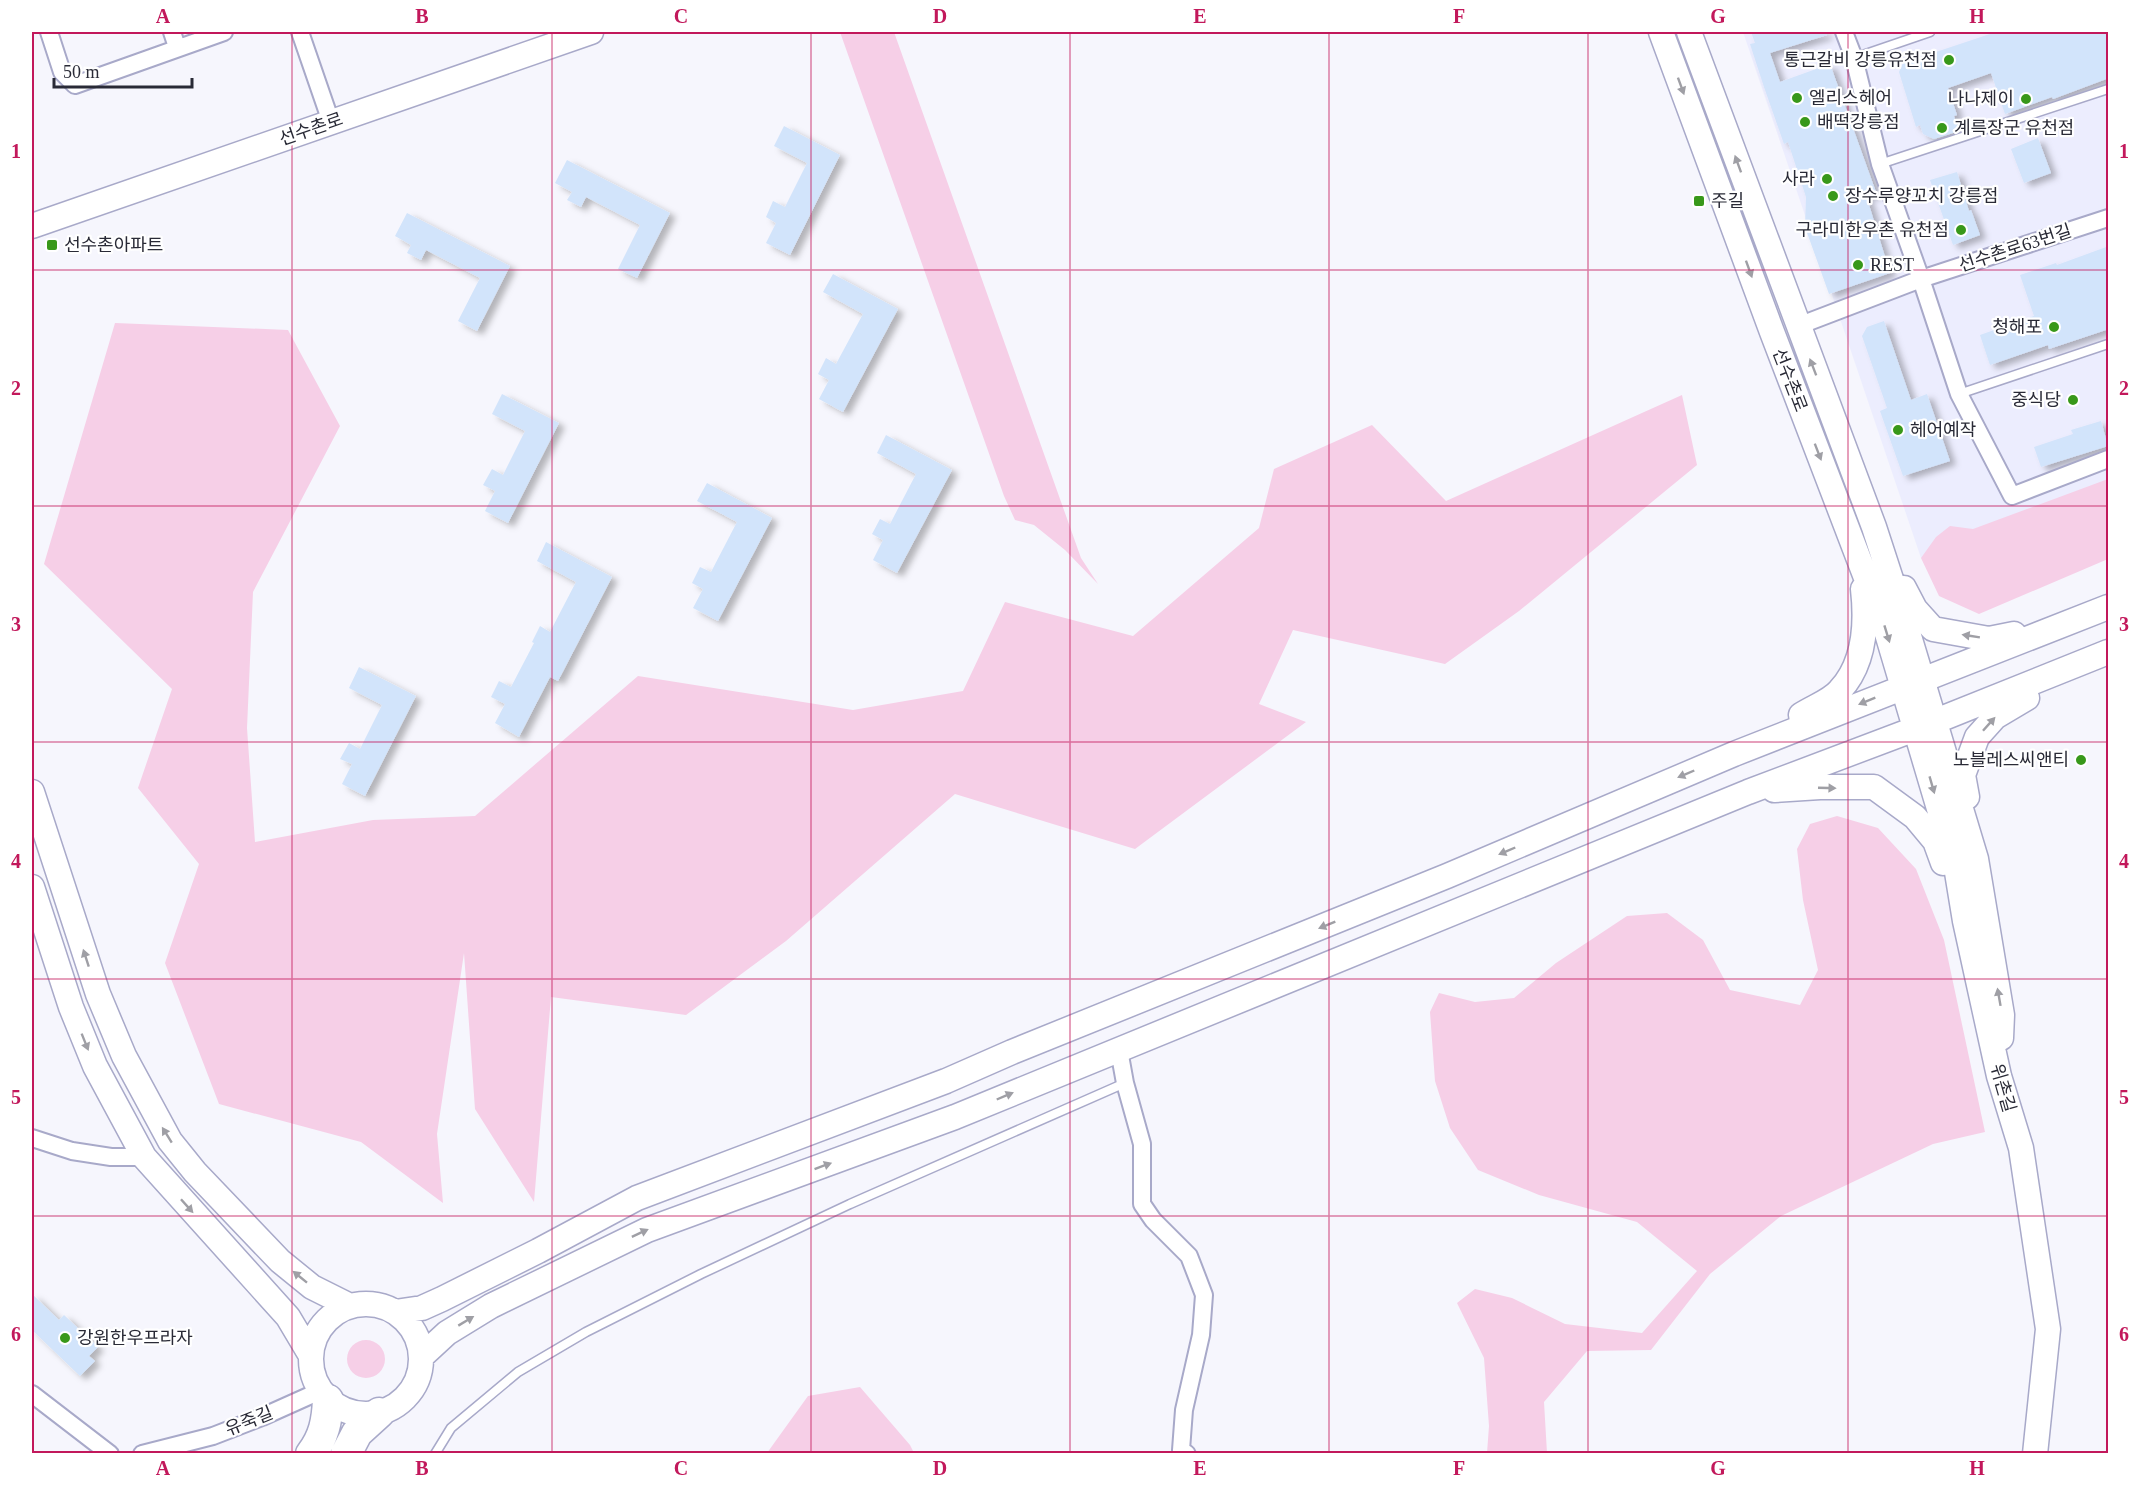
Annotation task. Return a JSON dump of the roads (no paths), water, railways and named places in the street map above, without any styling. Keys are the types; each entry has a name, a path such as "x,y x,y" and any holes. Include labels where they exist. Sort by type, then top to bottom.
{"highway":[{"path":"311,1454 318,1445 326,1425 324,1396"},
{"path":"346,1454 357,1433 379,1413"}],"street":[{"path":"49,32 62,72 75,85 175,39 224,32"},
{"path":"300,32 332,122"},
{"name":"선수촌로","path":"32,226 591,32"},
{"name":"선수촌로","path":"1661,32 1859,560 1886,630 1912,683"},
{"name":"선수촌로","path":"1689,32 1874,527 1912,683 1926,725"},
{"path":"1844,32 1854,58 1880,164 1959,394 2012,496 2109,459"},
{"name":"선수촌로63번길","path":"1798,326 1921,279 2109,218"},
{"path":"1874,527 1915,609 1933,629 1989,639 2069,622"},
{"path":"1734,754 1839,692 1858,663 1863,642 1865,607 1859,560"},
{"path":"395,1312 422,1308 442,1299 637,1198 946,1081 1012,1052 1447,876 1734,754 2109,607"},
{"path":"421,1358 447,1333 491,1306 646,1230 955,1118 1748,792 1926,725 2099,656"},
{"path":"1999,1076 2002,1015 1964,775 1977,738 1995,717 2099,656"},
{"path":"1926,725 1976,859"},
{"name":"위촌길","path":"1926,725 1999,1076 2021,1148 2048,1329 2035,1454"},
{"path":"1748,792 1820,787 1874,787 1915,817 1935,841 1965,921"},
{"path":"32,792 98,994 124,1056 170,1141 195,1172 280,1261 312,1287 350,1306"},
{"path":"32,887 71,1007 95,1066 144,1156 288,1317 310,1354"},
{"path":"1119,1050 1125,1083 1142,1144 1142,1203 1153,1220 1189,1256 1204,1295 1201,1335 1184,1410 1181,1450 1187,1454"},
{"path":"32,1138 81,1152 111,1157 144,1156"},
{"path":"374,1304 395,1312 414,1332 421,1358 419,1374 413,1389 402,1402 387,1411 371,1415 354,1414 338,1408 324,1396 311,1372 310,1354 314,1338 323,1324 335,1313 350,1306 374,1304"},
{"path":"32,1394 110,1454"},
{"name":"유죽길","path":"142,1454 213,1436 324,1396"}],"lane":[{"path":"1854,58 1930,32"},
{"path":"1880,164 2109,89"},
{"path":"1959,394 2109,344"},
{"path":"435,1454 451,1428 518,1372 586,1332 711,1269 850,1204 1125,1083"}],"place":[{"name":"통근갈비 강릉유천점","path":"1949,60"},
{"name":"엘리스헤어","path":"1797,98"},
{"name":"나나제이","path":"2026,99"},
{"name":"배떡강릉점","path":"1805,122"},
{"name":"계륵장군 유천점","path":"1942,128"},
{"name":"사라","path":"1827,179"},
{"name":"장수루양꼬치 강릉점","path":"1833,196"},
{"name":"주길","path":"1699,201"},
{"name":"구라미한우촌 유천점","path":"1961,230"},
{"name":"선수촌아파트","path":"52,245"},
{"name":"REST","path":"1858,265"},
{"name":"청해포","path":"2054,327"},
{"name":"중식당","path":"2073,400"},
{"name":"헤어예작","path":"1898,430"},
{"name":"노블레스씨앤티","path":"2081,760"},
{"name":"강원한우프라자","path":"65,1338"}]}
